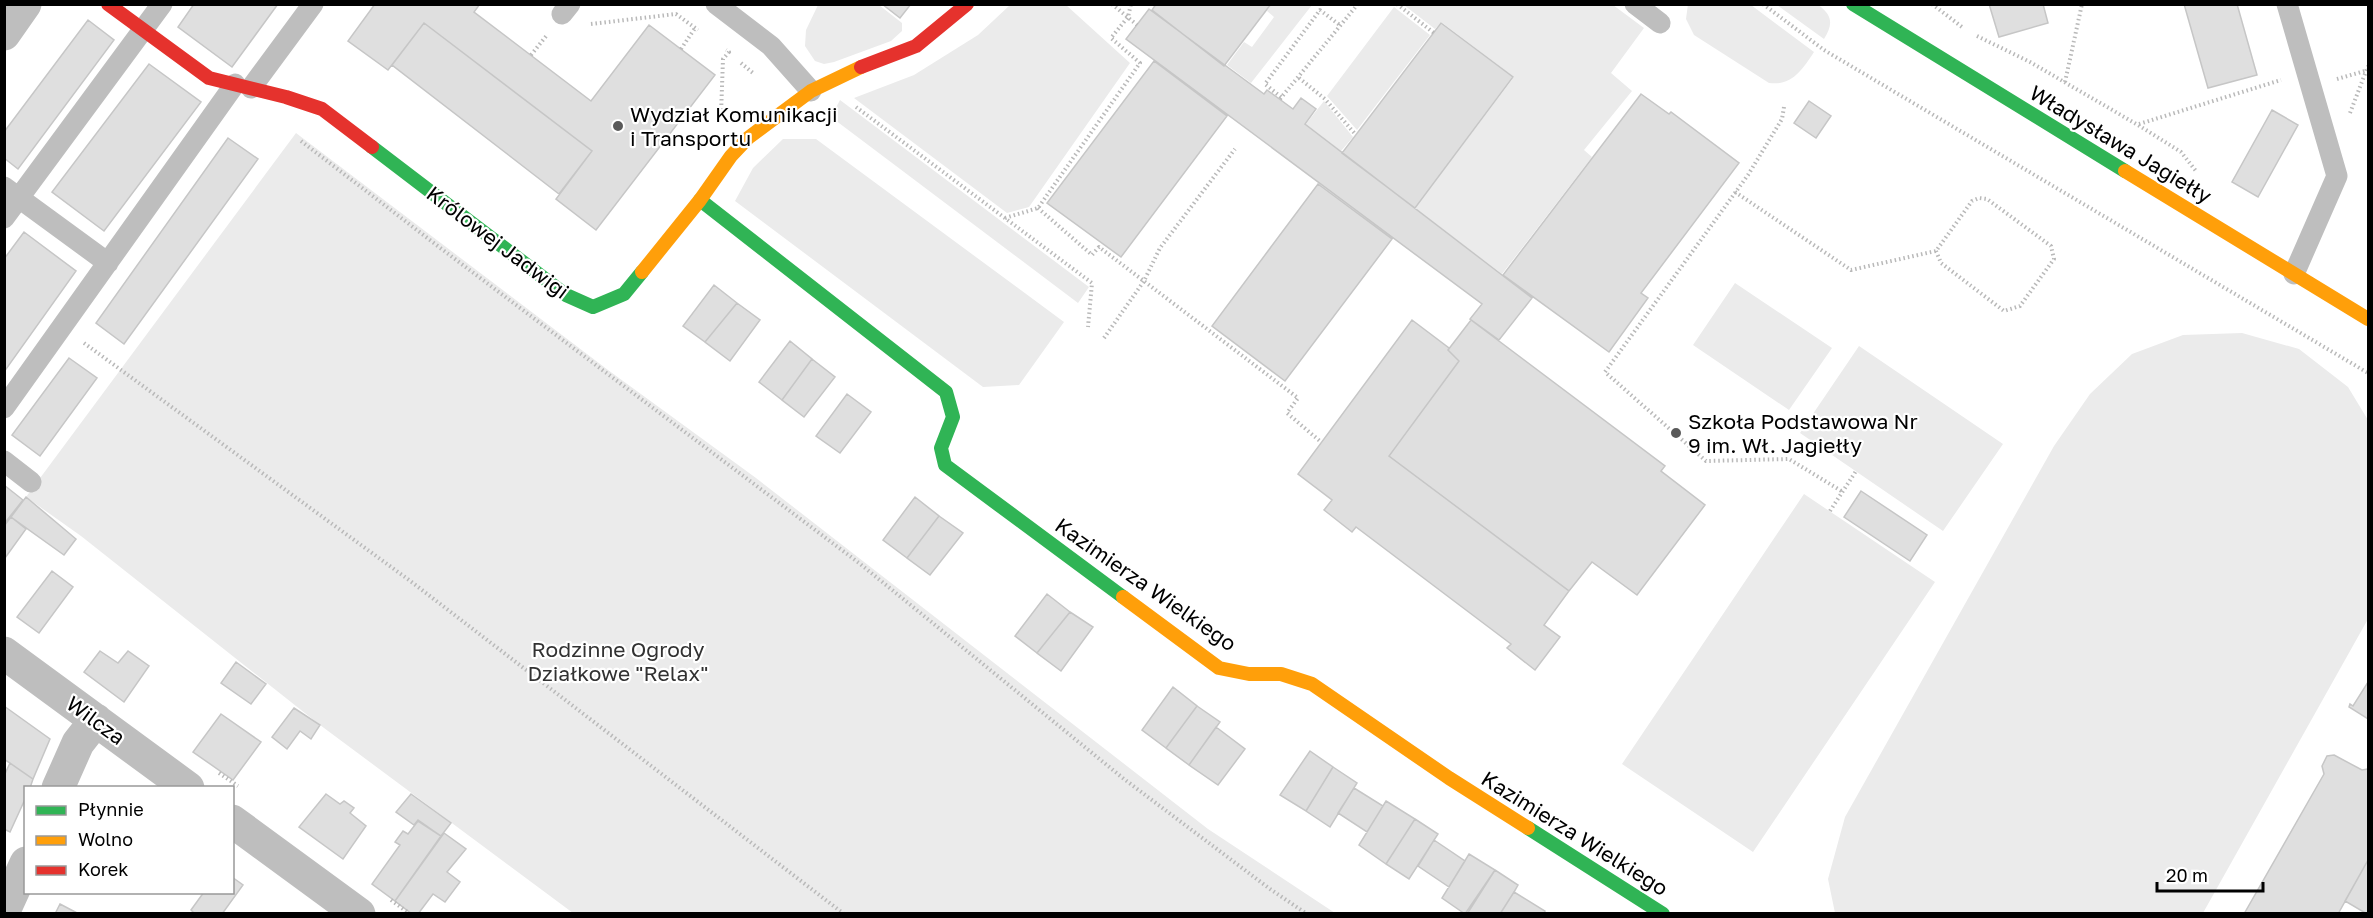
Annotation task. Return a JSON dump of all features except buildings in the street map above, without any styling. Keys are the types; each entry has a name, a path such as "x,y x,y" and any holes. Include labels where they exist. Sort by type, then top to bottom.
{"street":[{"path":"4,34 25,4"},
{"name":"Królowej Jadwigi","path":"108,4 209,78 321,109 566,295 593,307 624,294 700,200 731,156 748,138 811,91 864,65 916,46 967,4"},
{"name":"Władysława Jagiełły","path":"1853,4 2368,319"},
{"name":"Kazimierza Wielkiego","path":"700,200 946,392 953,417 941,448 945,465 1219,668 1250,674 1281,674 1312,684 1449,778 1663,914"},
{"name":"Wilcza","path":"4,653 185,786"},
{"path":"59,786 78,743 96,720"},
{"path":"234,821 359,914"},
{"path":"4,911 24,867"}],"lane":[{"path":"4,218 12,192 162,4"},
{"path":"4,408 108,263 243,86 314,4"},
{"path":"716,4 771,46 811,91"},
{"path":"1635,4 1660,23"},
{"path":"2287,4 2337,176 2294,274"},
{"path":"12,192 108,263"},
{"path":"4,461 31,482"}],"path":[{"path":"1112,4 1137,25"},
{"path":"1005,218 1038,208 1140,63 1111,38 1128,17 1131,4"},
{"path":"1341,26 1320,10 1265,84 1280,98 1299,78 1341,26 1358,4"},
{"path":"1397,4 1434,33"},
{"path":"1763,4 1824,50 2368,373"},
{"path":"2065,82 2082,4"},
{"path":"531,55 566,10 578,26 676,14 704,34"},
{"path":"681,49 695,27"},
{"path":"720,46 729,52 723,59 720,139 731,156"},
{"path":"2138,124 2306,72 2339,79 2368,70"},
{"path":"1299,78 1325,99 1356,135"},
{"path":"847,100 1092,283 1088,327"},
{"path":"1784,107 1782,119 1735,192 1605,372 1706,461 1789,459 1843,492"},
{"path":"300,140 438,247 859,563 1124,779 1270,889 1307,914"},
{"path":"1104,338 1144,281 1160,248 1234,149"},
{"path":"1735,192 1851,270 1936,250 1972,201 1979,198 1987,199 2051,246 2054,260 2020,306 2004,311 1941,263 1936,250"},
{"path":"1038,208 1092,255 1099,247 1298,398 1287,413 1321,442"},
{"path":"84,344 409,579 844,914"},
{"path":"1830,512 1856,471"}],"green space":[{"path":"1688,4 1751,5 1814,52 1796,75 1784,82 1769,83 1694,35 1686,19"},
{"path":"818,5 879,5 902,23 902,31 891,41 824,64 815,61 805,46 806,30"},
{"path":"1010,5 1066,5 1130,63 1029,207 1007,213 854,98 914,75 978,35"},
{"path":"1271,5 1312,5 1251,83 1227,65 1244,42 1252,47 1274,17 1267,11"},
{"path":"1404,5 1613,5 1644,28 1611,73 1632,91 1584,150 1592,157 1502,274 1415,208 1514,77 1441,22 1435,29"},
{"path":"1777,5 1818,5 1827,13 1830,20 1824,39"},
{"path":"1394,7 1430,35 1357,130 1327,96"},
{"path":"840,100 1089,287 1078,303 831,117"},
{"path":"1324,101 1353,137 1341,151 1306,124"},
{"name":"Rodzinne Ogrody Działkowe \"Relax\"","path":"296,133 608,370 756,478 1208,829 1335,913 573,913 320,725 81,536 26,497"},
{"path":"783,139 816,139 1064,322 1019,385 983,387 735,201 753,168"},
{"path":"1735,283 1832,348 1789,410 1693,345"},
{"path":"2242,333 2299,349 2348,387 2368,420 2368,619 2203,913 1835,913 1828,879 1845,817 2054,446 2090,394 2132,354 2183,335"},
{"path":"1859,346 2003,444 1943,531 1800,433"},
{"path":"1804,494 1935,582 1753,852 1622,764"}],"traffic: fast":[{"path":"1853,4 2125,171"},
{"path":"372,147 566,295 593,307 624,294 642,272"},
{"path":"700,200 946,392 953,417 941,448 945,465 1123,597"},
{"path":"1528,828 1663,914"}],"traffic: slow":[{"path":"642,272 700,200 731,156 748,138 811,91 861,67"},
{"path":"2125,171 2368,319"},
{"path":"1123,597 1219,668 1249,674 1281,674 1312,684 1449,778 1528,828"}],"traffic: jam":[{"path":"108,4 209,78 286,97 322,109 372,147"},
{"path":"861,67 916,46 967,4"}],"place":[{"name":"Wydział Komunikacji i Transportu","path":"618,126"},
{"name":"Szkoła Podstawowa Nr 9 im. Wł. Jagiełły","path":"1676,433"}]}
